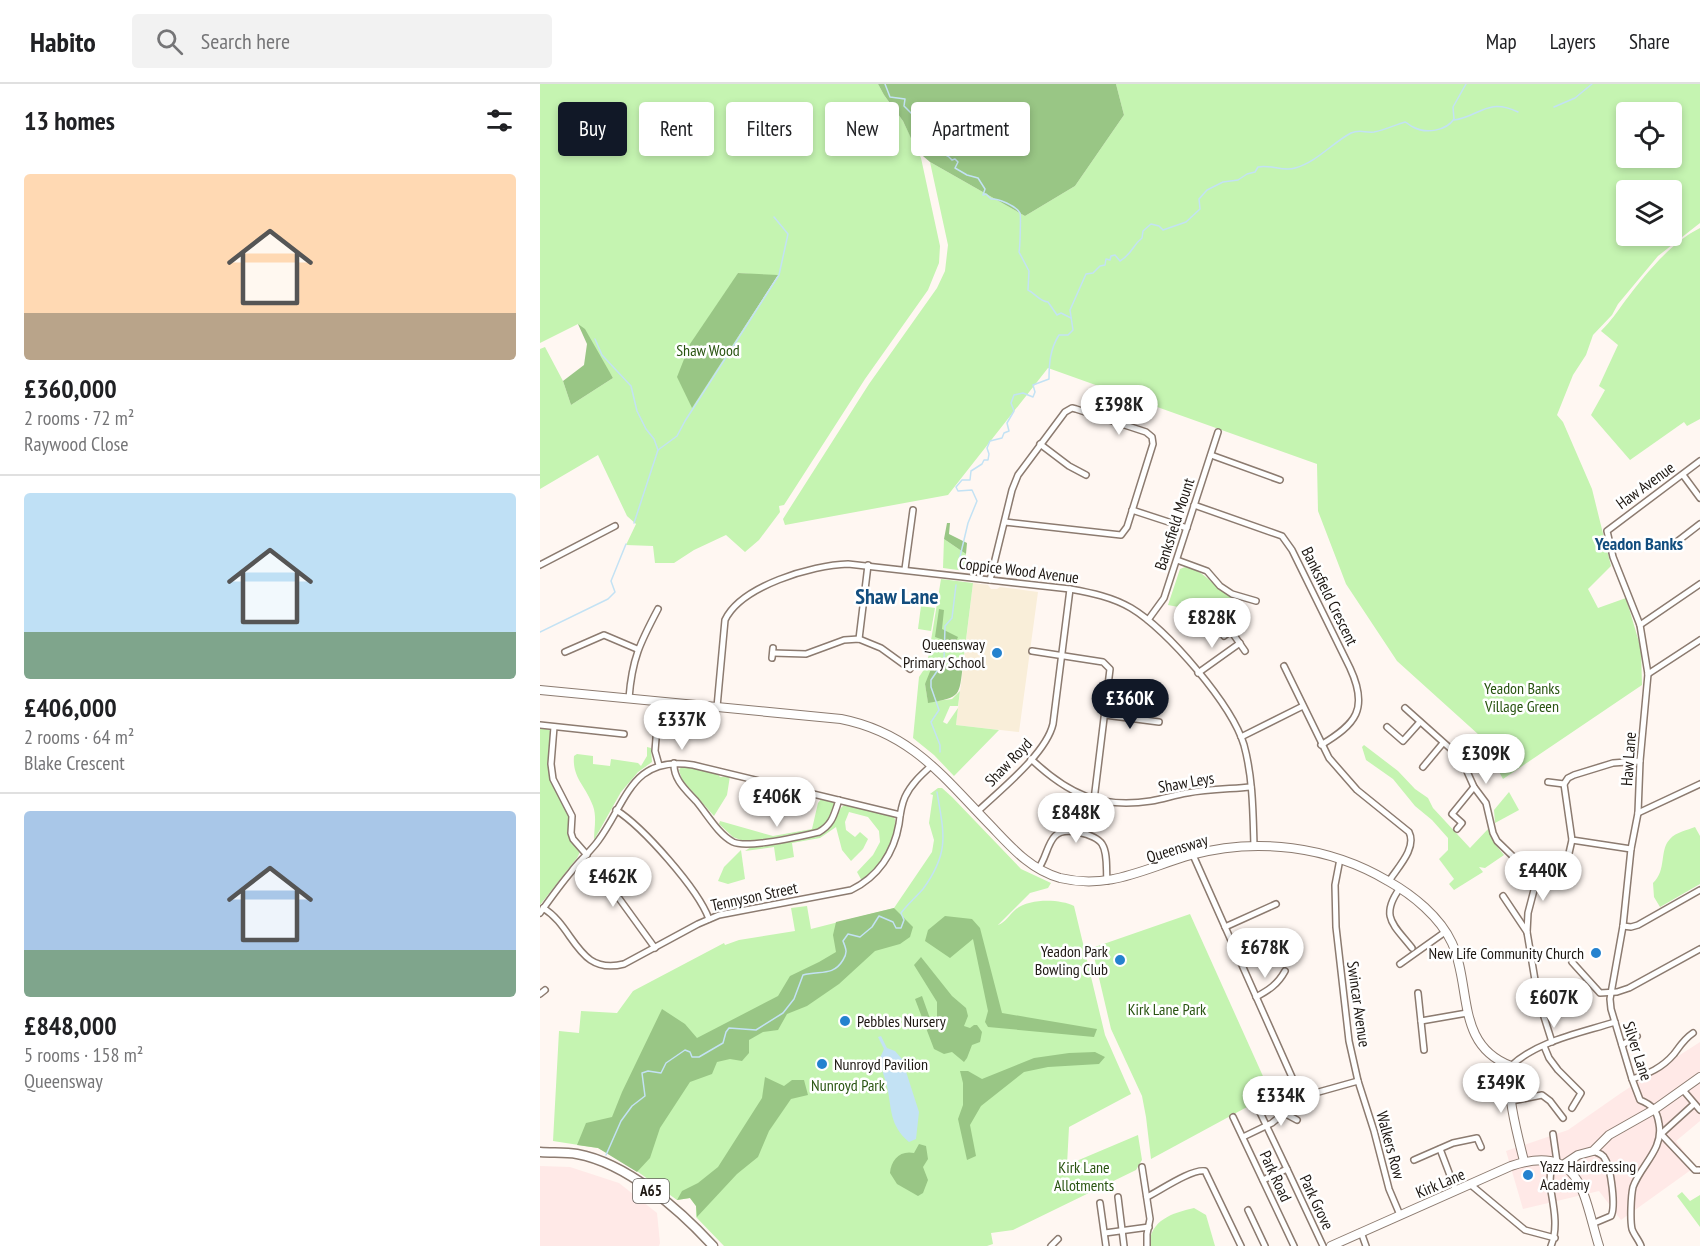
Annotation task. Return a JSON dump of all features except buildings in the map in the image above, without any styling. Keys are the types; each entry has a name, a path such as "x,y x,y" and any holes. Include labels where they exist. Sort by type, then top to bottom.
{"main road":[{"name":"A65","path":"540,1152 577,1154 617,1168 667,1201 713,1246"}],"street":[{"path":"990,580 1012,490 1018,475 1062,415 1072,408 1152,437 1153,444 1126,530 1119,535 1005,522"},
{"name":"Banksfield Mount","path":"1148,620 1164,598 1218,432"},
{"path":"1040,444 1069,466 1086,475"},
{"path":"1210,455 1280,480"},
{"name":"Haw Avenue","path":"1607,531 1700,461"},
{"path":"1683,475 1700,498"},
{"name":"Banksfield Crescent","path":"1194,505 1282,536 1292,550 1358,689 1357,709 1349,726 1321,745"},
{"path":"905,570 913,510"},
{"path":"1132,510 1188,528"},
{"path":"1674,544 1700,524"},
{"path":"540,565 615,526"},
{"name":"Haw Lane","path":"1607,531 1613,557 1640,625 1648,674 1638,813 1631,849 1623,926 1610,993"},
{"path":"1177,560 1207,571 1220,586 1232,594 1256,602"},
{"name":"Coppice Wood Avenue","path":"717,707 725,620 734,606 767,586 803,570 833,564 868,565 1070,589 1112,599 1129,607 1165,635 1227,710 1241,737 1248,763 1254,846"},
{"path":"860,639 868,565"},
{"path":"1640,625 1700,584"},
{"name":"Shaw Royd","path":"977,812 1031,759 1046,742 1051,732 1070,589"},
{"path":"629,698 637,649 658,609"},
{"path":"1224,636 1239,625"},
{"path":"1231,631 1245,651"},
{"path":"565,652 604,635 637,649"},
{"path":"773,653 806,654 844,640 860,639 874,643 910,669"},
{"path":"1648,674 1700,640"},
{"path":"1198,673 1240,643"},
{"path":"1032,651 1103,662 1110,669 1094,800"},
{"path":"1284,666 1321,745 1338,771 1412,838 1408,853 1389,881"},
{"name":"Queensway","path":"540,690 841,719 862,724 902,741 932,765 1021,856 1038,869 1068,879 1107,881 1139,874 1192,855 1234,847 1295,848 1340,859 1389,881 1427,910 1445,932 1457,955 1472,1029 1496,1061 1511,1066"},
{"path":"659,701 655,751 659,765"},
{"path":"1241,737 1303,706"},
{"path":"1405,708 1461,758 1474,787 1488,809 1497,842 1525,868 1533,885 1527,932 1538,998 1552,1042"},
{"path":"1105,716 1159,722"},
{"path":"1387,727 1403,741 1420,722"},
{"path":"540,725 624,734"},
{"path":"554,727 551,764 553,779 572,816 573,839 587,855"},
{"path":"1423,767 1443,743"},
{"name":"Shaw Leys","path":"1031,759 1061,785 1094,800 1119,804 1138,803 1187,793 1251,787"},
{"path":"1564,875 1572,840 1564,784 1568,778 1613,763 1640,761"},
{"path":"674,763 675,775 682,786 726,837 741,844 753,844 819,832 828,827 834,819 839,800"},
{"path":"542,911 603,834 615,810 639,777 659,765 674,763 693,765 900,815"},
{"name":"Tennyson Street","path":"542,911 588,958 602,967 612,967 624,964 710,919 734,912 840,893 856,888 870,878 887,859 896,835 904,799 912,784 932,765"},
{"path":"1548,782 1564,784"},
{"path":"1457,829 1462,823 1452,814 1474,787"},
{"path":"1638,813 1699,787"},
{"path":"615,810 631,821 658,849 699,900 710,919"},
{"path":"1038,869 1054,837 1060,832 1071,831 1096,838 1101,843 1104,849 1107,881"},
{"path":"1572,840 1631,849"},
{"path":"1192,855 1300,1091 1308,1095 1358,1081"},
{"name":"Swincar Avenue","path":"1340,859 1335,885 1336,927 1349,1041 1358,1081"},
{"path":"582,860 613,890 655,948"},
{"path":"1400,888 1391,902 1389,912 1393,924 1412,948"},
{"path":"1623,926 1638,925 1700,890"},
{"path":"1503,896 1527,932"},
{"path":"1226,927 1276,904"},
{"path":"1401,964 1445,932"},
{"path":"1572,962 1600,993 1610,993 1629,988 1700,949"},
{"path":"1256,997 1270,990 1281,980 1285,971"},
{"path":"1418,993 1424,1050"},
{"name":"Silver Lane","path":"1610,993 1610,1007 1640,1100 1655,1109"},
{"path":"1421,1021 1467,1012"},
{"path":"1524,1161 1512,1101 1509,1075 1511,1066 1552,1042 1615,1022"},
{"path":"1632,1079 1662,1065 1693,1033"},
{"path":"1622,1045 1637,1036"},
{"path":"1544,1046 1558,1070 1581,1093 1572,1108"},
{"path":"1557,1163 1593,1151 1609,1135 1655,1109 1700,1077"},
{"name":"Walkers Row","path":"1358,1081 1389,1189 1400,1215"},
{"path":"1683,1090 1700,1110"},
{"path":"1512,1101 1542,1095 1550,1101 1563,1118"},
{"path":"1273,1103 1284,1113 1297,1120"},
{"path":"1641,1246 1632,1230 1633,1188 1661,1134 1694,1104"},
{"name":"Park Grove","path":"1257,1106 1323,1246"},
{"path":"1655,1109 1661,1134 1695,1170 1699,1170"},
{"path":"1243,1137 1284,1113"},
{"name":"Park Road","path":"1233,1117 1294,1246"},
{"path":"1551,1246 1555,1238 1550,1183 1557,1163 1553,1134"},
{"path":"1414,1160 1453,1143 1477,1138 1481,1147"},
{"path":"1440,1149 1456,1191"},
{"path":"1592,1224 1611,1216 1614,1206 1607,1163 1601,1154 1593,1151"},
{"name":"Kirk Lane","path":"1331,1246 1524,1161 1557,1163"},
{"path":"1557,1163 1572,1173 1582,1187 1599,1246"},
{"path":"1142,1167 1150,1219 1147,1246"},
{"name":"Park Grove","path":"1263,1180 1287,1168"},
{"path":"1147,1197 1191,1174 1200,1170 1205,1171 1241,1246"},
{"path":"1471,1185 1524,1230 1555,1238"},
{"path":"1118,1197 1124,1246"},
{"path":"1100,1203 1106,1246"},
{"path":"1248,1210 1265,1246"},
{"path":"1105,1233 1149,1227"},
{"path":"1361,1232 1366,1246"},
{"path":"1052,1246 1058,1239"}],"shaded area":[{"name":"Queensway Primary School","path":"973,583 988,585 991,589 1000,587 1038,592 1019,732 956,725"},
{"path":"1700,1042 1700,1121 1676,1141 1695,1167 1621,1220 1599,1191 1523,1209 1506,1151 1568,1130"},
{"path":"540,1166 570,1167 619,1183 657,1213 659,1246 540,1246"}],"green space":[{"path":"540,84 878,84 889,102 825,102 825,156 899,156 899,116 911,137 911,156 921,158 940,246 939,263 928,290 865,379 784,505 779,506 780,512 759,540 745,552 726,535 694,550 674,563 655,563 653,546 626,545 636,524 627,516 598,455 540,489 540,349 545,347 563,381 571,405 613,378 578,324 540,343","holes":["738,273 778,276 692,407"]},
{"path":"878,84 1116,84 1124,115 1075,186 1025,216 923,156 1030,156 1030,102 911,102 911,138 899,116 899,102 889,102"},
{"name":"Yeadon Banks Village Green","path":"1116,84 1700,84 1700,223 1682,237 1682,180 1616,180 1616,246 1671,246 1658,256 1618,304 1612,315 1593,335 1586,355 1573,375 1557,415 1563,422 1592,489 1611,566 1588,589 1598,608 1626,598 1641,649 1642,685 1503,779 1479,735 1397,661 1346,584 1318,511 1317,464 1048,368 948,495 785,525 783,519 788,511 869,384 937,288 945,271 948,245 930,162 1025,216 1075,186 1124,115"},
{"path":"1700,228 1700,419 1687,426 1684,422 1630,460 1591,415 1605,390 1599,386 1618,345 1601,331 1659,260 1674,246 1682,246 1682,239"},
{"name":"Shaw Wood","path":"738,273 778,275 692,408 677,377 690,344"},
{"path":"578,324 585,329 613,378 571,405 563,381 584,365 587,344"},
{"path":"947,523 950,523 949,534 967,543 966,554 944,539"},
{"path":"944,539 966,554 965,571 943,568"},
{"path":"1185,567 1199,572 1236,600 1214,614 1168,605 1180,569"},
{"path":"941,579 973,583 963,664 949,664 925,684 928,702 952,699 960,691 958,706 950,706 943,722 947,724 958,708 956,725 999,730 954,776 934,755 913,738 919,677 927,665"},
{"path":"921,606 935,608 931,631 918,629"},
{"path":"939,609 944,610 942,629 958,637 955,644 935,637"},
{"path":"949,664 963,664 959,689 953,697 928,703 925,684 931,669"},
{"path":"540,726 551,731 548,767 551,779 569,816 569,832 580,852 540,905"},
{"path":"1364,745 1428,798 1433,808 1470,848 1488,829 1494,843 1504,855 1485,868 1479,867 1483,872 1454,890 1449,884 1454,879 1439,859 1448,850 1448,838 1415,806 1393,779 1366,760 1362,747"},
{"path":"647,747 651,748 652,762 638,772 621,792 594,840 594,810 577,776 574,756 577,754 593,756 593,764 610,766 611,759 638,763 641,766 647,756"},
{"path":"686,765 717,773 720,777 730,776 727,795 714,816 682,780 679,770"},
{"name":"Nunroyd Park","path":"942,788 952,797 1021,869 1051,883 1048,888 1030,893 998,925 1015,910 1028,903 1053,901 1074,906 1105,1035 1131,1094 1069,1127 1067,1165 1138,1135 1142,1160 1136,1170 1013,1230 991,1233 993,1244 987,1246 724,1246 696,1217 696,1206 690,1198 677,1200 620,1159 598,1148 553,1141 559,1031 579,1033 581,1011 617,1013 633,991 724,943 725,945 739,940 795,931 791,908 807,906 811,929 894,908 932,852 934,840 929,823 933,795 930,794"},
{"path":"1509,792 1519,810 1495,823 1494,810"},
{"path":"822,798 833,801 836,806 829,822 818,830 746,842 733,837 719,824 720,821 773,836 812,829 818,803"},
{"path":"847,804 894,817 896,825 892,843 887,852 875,869 862,881 857,872 873,855 880,842 879,831 868,817 849,812 845,822 846,830 855,837 860,832 868,839 863,849 851,861 842,850 836,827 820,838 792,843 794,857 776,861 774,847 745,851 751,847 803,838 822,832 834,823 841,808"},
{"path":"1695,827 1700,836 1700,884 1660,907 1654,897 1653,883 1660,872 1667,844 1675,835"},
{"path":"741,850 745,879 728,884 718,881 724,867"},
{"path":"894,908 913,927 910,937 900,944 875,951 839,984 807,1006 787,1014 778,1030 763,1032 749,1040 749,1053 742,1061 730,1059 717,1062 712,1074 690,1082 660,1128 650,1158 637,1172 598,1148 577,1145 586,1123 612,1117 662,1009 685,1024 697,1038 778,996 790,976 836,952 833,935 836,922"},
{"name":"Kirk Lane Park","path":"1190,914 1271,1094 1151,1159 1142,1096 1111,1029 1092,948"},
{"path":"945,916 972,919 980,928 1002,1013 1097,1029 1094,1037 988,1027 985,1022 988,1011 973,939 950,958 925,941 928,930"},
{"path":"921,957 952,996 966,1008 968,1016 964,1026 970,1028 977,1025 982,1032 980,1042 972,1045 964,1062 952,1052 944,1054 934,1049 915,999 922,996 932,1024 937,1021 937,1002 914,965"},
{"path":"1095,1052 1105,1057 1099,1064 1048,1067 1024,1072 981,1106 970,1125 976,1156 967,1160 958,1119 963,1105 963,1083 960,1071 968,1071 982,1079 1034,1058"},
{"path":"765,1077 784,1086 792,1080 804,1080 808,1095 791,1099 769,1131 758,1157 737,1174 697,1217 696,1206 690,1198 677,1200 682,1191 698,1183 718,1167 762,1098"},
{"path":"919,1144 926,1146 928,1159 923,1167 928,1180 923,1193 918,1196 897,1184 890,1173 897,1157 904,1153 914,1153"},
{"path":"1682,1192 1690,1201 1700,1195 1700,1227 1677,1196"},
{"path":"1194,1208 1206,1215 1215,1246 1149,1246 1150,1237 1158,1224 1170,1215"}],"water":[{"path":"881,1036 887,1048 895,1051 902,1059 919,1112 916,1139 909,1142 898,1129 892,1116 880,1062 884,1049 878,1037"}],"waterway":[{"path":"885,84 890,97 905,99 904,106 912,114 914,126 918,128 917,134 921,139 919,145 925,143 933,151 929,154 944,155 952,160 955,159 958,162 955,168 978,178 985,189 983,195 986,194 991,199 1007,203 1018,210 1020,213 1019,252 1029,271 1028,290 1048,302 1057,315 1061,313 1071,318"},
{"path":"958,565 968,523 977,501 972,490 958,491 956,487 962,480 970,480 971,471 984,460 988,460 987,448 990,441 1002,438 1004,433 1009,431 1007,423 1014,411 1011,403 1014,395 1023,393 1033,397 1035,392 1033,385 1049,379 1052,351 1059,335 1068,335 1073,330 1070,310 1086,274 1093,273 1100,266 1105,265 1106,259 1110,260 1111,256 1115,255 1120,261 1124,258 1142,238 1143,231 1151,224 1163,230 1186,222 1200,209 1199,199 1207,190 1223,182 1238,180 1255,172 1258,167 1290,169 1303,165 1354,132 1374,132 1405,122 1418,129 1430,131 1441,129 1454,119 1453,107 1466,84"},
{"path":"1554,107 1575,98 1592,84"},
{"path":"1454,120 1498,106 1518,112"},
{"path":"658,450 677,436 779,275 788,234 774,217"},
{"path":"595,339 602,355 631,386 637,411 658,450 634,523"},
{"path":"540,632 608,599 615,592 611,581 626,544"},
{"path":"940,752 940,745 931,722 939,710 931,687 931,680 944,661 945,626 952,618 956,585"},
{"path":"606,1155 621,1121 632,1106 645,1096 642,1073 648,1071 661,1073 666,1063 685,1050 690,1052 692,1057 699,1057 723,1043 729,1028 756,1030 783,1013 794,999 803,975 835,969 846,955 843,941 848,934 860,937 872,927 879,916 893,922 896,928 901,928 904,920 901,913 932,876 941,853 943,831 937,792"}],"place":[{"name":"Queensway Primary School","path":"997,653"},
{"name":"New Life Community Church","path":"1596,953"},
{"name":"Yeadon Park Bowling Club","path":"1120,960"},
{"name":"Pebbles Nursery","path":"845,1021"},
{"name":"Nunroyd Pavilion","path":"822,1064"},
{"name":"Yazz Hairdressing Academy","path":"1528,1175"}],"district":[{"name":"Yeadon Banks","path":"1639,544"},
{"name":"Shaw Lane","path":"897,596"}],"park label":[{"name":"Kirk Lane Allotments","path":"1084,1176"}]}
